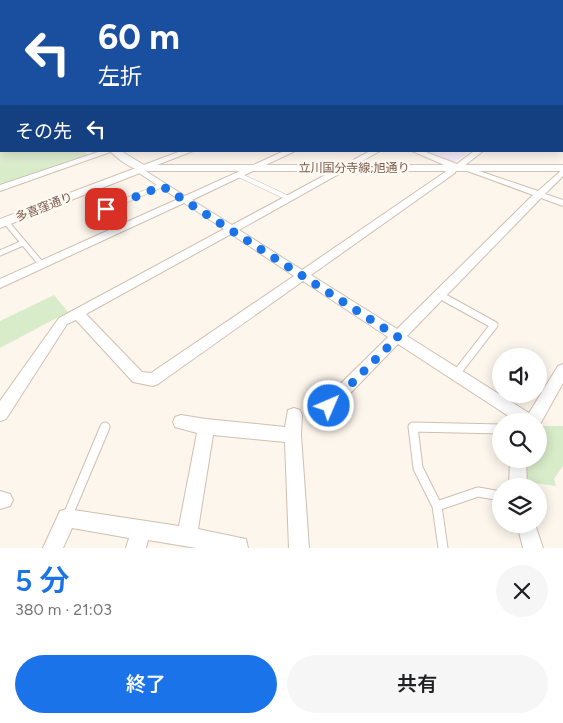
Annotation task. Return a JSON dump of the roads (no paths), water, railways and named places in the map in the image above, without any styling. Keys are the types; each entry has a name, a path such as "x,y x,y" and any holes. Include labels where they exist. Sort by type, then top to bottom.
{"main road":[{"name":"立川国分寺線;旭通り","path":"142,169 563,169"},
{"name":"多喜窪通り","path":"3,223 142,169"}],"street":[{"path":"0,188 106,152"},
{"path":"116,152 142,169 162,186 517,413"},
{"path":"142,169 186,152"},
{"path":"0,284 289,152"},
{"path":"0,414 63,321 374,152"},
{"path":"419,152 459,168 563,203"},
{"path":"77,312 138,378 154,380 452,171 459,168 462,163 478,152"},
{"path":"329,406 540,195 563,169"},
{"path":"539,413 563,370"},
{"path":"294,414 293,435 299,548"},
{"path":"181,422 206,427 293,435"},
{"path":"187,536 206,427"},
{"path":"53,548 67,518 138,540 187,536 238,548"},
{"path":"529,533 533,548"}],"lane":[{"path":"239,175 288,198"},
{"path":"127,226 106,209 162,186"},
{"path":"3,223 42,265"},
{"path":"0,253 23,243"},
{"path":"440,295 494,325 456,374"},
{"path":"443,548 437,506 418,468 413,426 492,429"},
{"path":"67,518 105,428"},
{"path":"437,506 478,492 492,494"}]}
